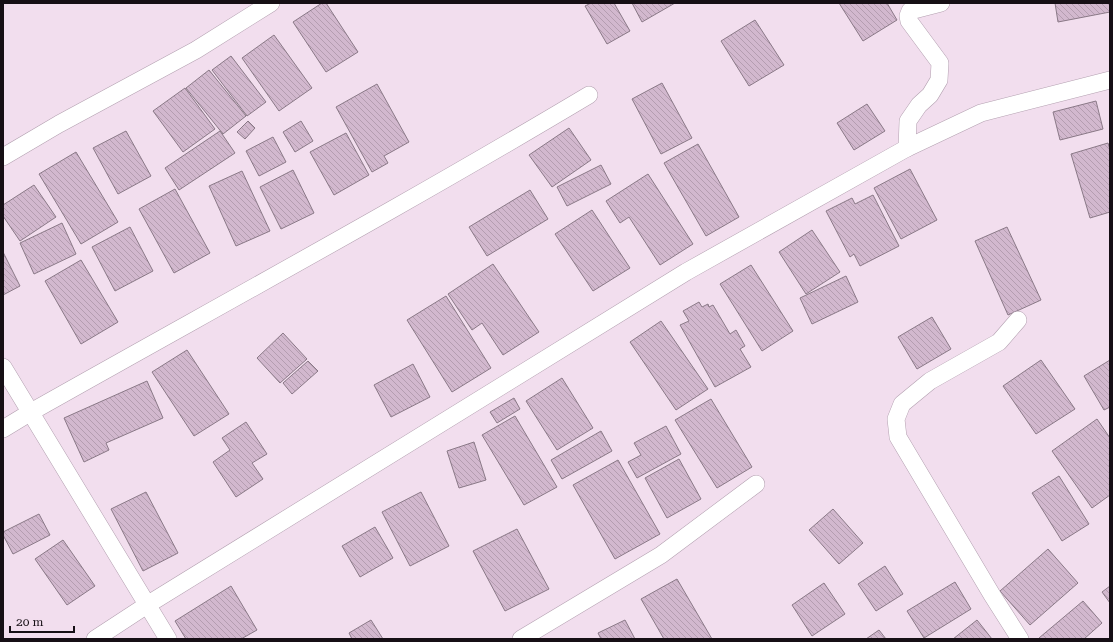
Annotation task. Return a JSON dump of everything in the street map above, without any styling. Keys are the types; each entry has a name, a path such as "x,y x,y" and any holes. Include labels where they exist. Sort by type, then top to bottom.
{"street":[{"path":"3,157 59,124 196,50 271,3"},
{"path":"907,148 908,121 919,105 930,96 939,80 940,63 909,21 908,16 910,10 941,3"},
{"path":"95,639 147,605 686,272 907,148 981,113 1110,80"},
{"path":"3,430 31,412 339,240 589,95"},
{"path":"1018,320 1000,342 930,381 902,404 896,419 898,437 992,595 1020,639"},
{"path":"3,367 168,639"},
{"path":"521,639 661,555 756,484"}],"building":[{"path":"322,3 326,3 358,52 326,72 293,22"},
{"path":"591,3 614,3 630,31 607,44 585,6"},
{"path":"632,3 675,3 642,22"},
{"path":"839,3 887,3 897,20 863,41"},
{"path":"1055,3 1110,3 1110,12 1058,22"},
{"path":"755,20 784,65 749,86 721,41"},
{"path":"274,35 312,88 279,111 242,58"},
{"path":"231,56 266,102 247,116 212,70"},
{"path":"209,70 246,116 223,134 186,88"},
{"path":"662,83 692,138 661,154 632,99"},
{"path":"377,84 409,142 384,156 388,163 372,172 336,107"},
{"path":"185,88 215,129 183,152 153,111"},
{"path":"1096,101 1103,129 1060,140 1053,112"},
{"path":"867,104 885,131 854,150 837,123"},
{"path":"248,121 255,128 245,139 237,132"},
{"path":"301,121 313,141 295,152 283,132"},
{"path":"569,128 591,160 552,187 529,155"},
{"path":"126,131 151,176 118,194 93,148"},
{"path":"220,131 235,153 179,190 165,168"},
{"path":"346,133 369,175 334,195 310,152"},
{"path":"273,137 286,162 259,176 246,151"},
{"path":"1108,143 1110,150 1110,212 1090,218 1071,154"},
{"path":"698,144 739,217 706,236 664,163"},
{"path":"76,152 118,222 81,244 39,174"},
{"path":"601,165 611,184 567,206 557,187"},
{"path":"910,169 937,220 901,239 874,188"},
{"path":"293,170 314,213 281,229 260,187"},
{"path":"242,171 270,231 236,246 209,186"},
{"path":"648,174 693,244 660,265 629,217 620,223 606,201"},
{"path":"34,185 56,217 20,241 3,216 3,205"},
{"path":"175,189 210,253 174,273 139,209"},
{"path":"530,190 548,219 487,256 469,227"},
{"path":"873,195 899,246 860,266 854,254 850,257 826,211 852,198 855,204"},
{"path":"592,210 630,268 593,291 555,234"},
{"path":"62,223 76,254 34,274 20,243"},
{"path":"130,227 153,271 115,291 92,247"},
{"path":"1007,227 1041,300 1008,315 975,241"},
{"path":"812,230 840,272 806,294 779,252"},
{"path":"3,252 20,286 3,295"},
{"path":"81,260 118,322 81,344 45,281"},
{"path":"493,264 539,332 503,355 482,323 472,330 448,294"},
{"path":"751,265 793,331 762,351 720,284"},
{"path":"846,276 858,302 812,324 800,298"},
{"path":"446,296 491,368 452,392 407,320"},
{"path":"699,302 702,307 708,304 709,307 713,305 730,334 736,330 745,346 740,349 751,367 715,387 680,325 689,321 683,311"},
{"path":"932,317 951,349 917,369 898,337"},
{"path":"661,321 708,389 676,410 630,342"},
{"path":"283,333 307,359 280,383 257,358"},
{"path":"187,350 229,414 194,436 152,372"},
{"path":"1041,360 1075,409 1036,434 1003,386"},
{"path":"1110,360 1110,407 1104,410 1084,376"},
{"path":"308,361 318,371 292,394 283,383"},
{"path":"413,364 430,397 391,417 374,385"},
{"path":"562,378 593,428 557,450 526,401"},
{"path":"147,381 163,418 106,443 109,450 84,462 64,418"},
{"path":"514,398 520,409 497,423 490,412"},
{"path":"711,399 752,467 717,488 675,420"},
{"path":"515,416 557,487 524,505 482,435"},
{"path":"1097,419 1110,438 1110,495 1092,508 1052,451"},
{"path":"246,422 267,454 252,463 263,479 236,497 213,462 230,450 222,438"},
{"path":"666,426 681,454 637,478 628,462 641,455 634,443"},
{"path":"601,431 612,451 562,479 551,460"},
{"path":"474,442 486,480 459,488 447,451"},
{"path":"679,459 701,499 667,518 645,478"},
{"path":"618,460 660,534 615,559 573,485"},
{"path":"1059,476 1089,524 1062,541 1032,493"},
{"path":"146,492 178,553 143,571 111,509"},
{"path":"421,492 449,546 410,566 382,512"},
{"path":"833,509 863,543 839,564 809,530"},
{"path":"39,514 50,535 13,554 3,535 3,532"},
{"path":"375,527 393,558 360,577 342,546"},
{"path":"517,529 549,589 505,611 473,551"},
{"path":"63,540 95,586 67,605 35,559"},
{"path":"1048,549 1078,583 1030,625 1000,591"},
{"path":"885,566 903,594 876,611 858,584"},
{"path":"677,579 712,639 664,639 641,599"},
{"path":"955,582 971,609 924,638 907,611"},
{"path":"824,583 845,614 812,636 792,605"},
{"path":"231,586 257,630 241,639 186,639 175,621"},
{"path":"1110,586 1110,603 1102,592"},
{"path":"1083,601 1102,623 1084,639 1039,638"},
{"path":"371,620 383,639 352,639 349,633"},
{"path":"625,620 635,639 601,639 598,633"},
{"path":"977,620 992,639 953,639"},
{"path":"879,630 886,639 866,639"}]}
